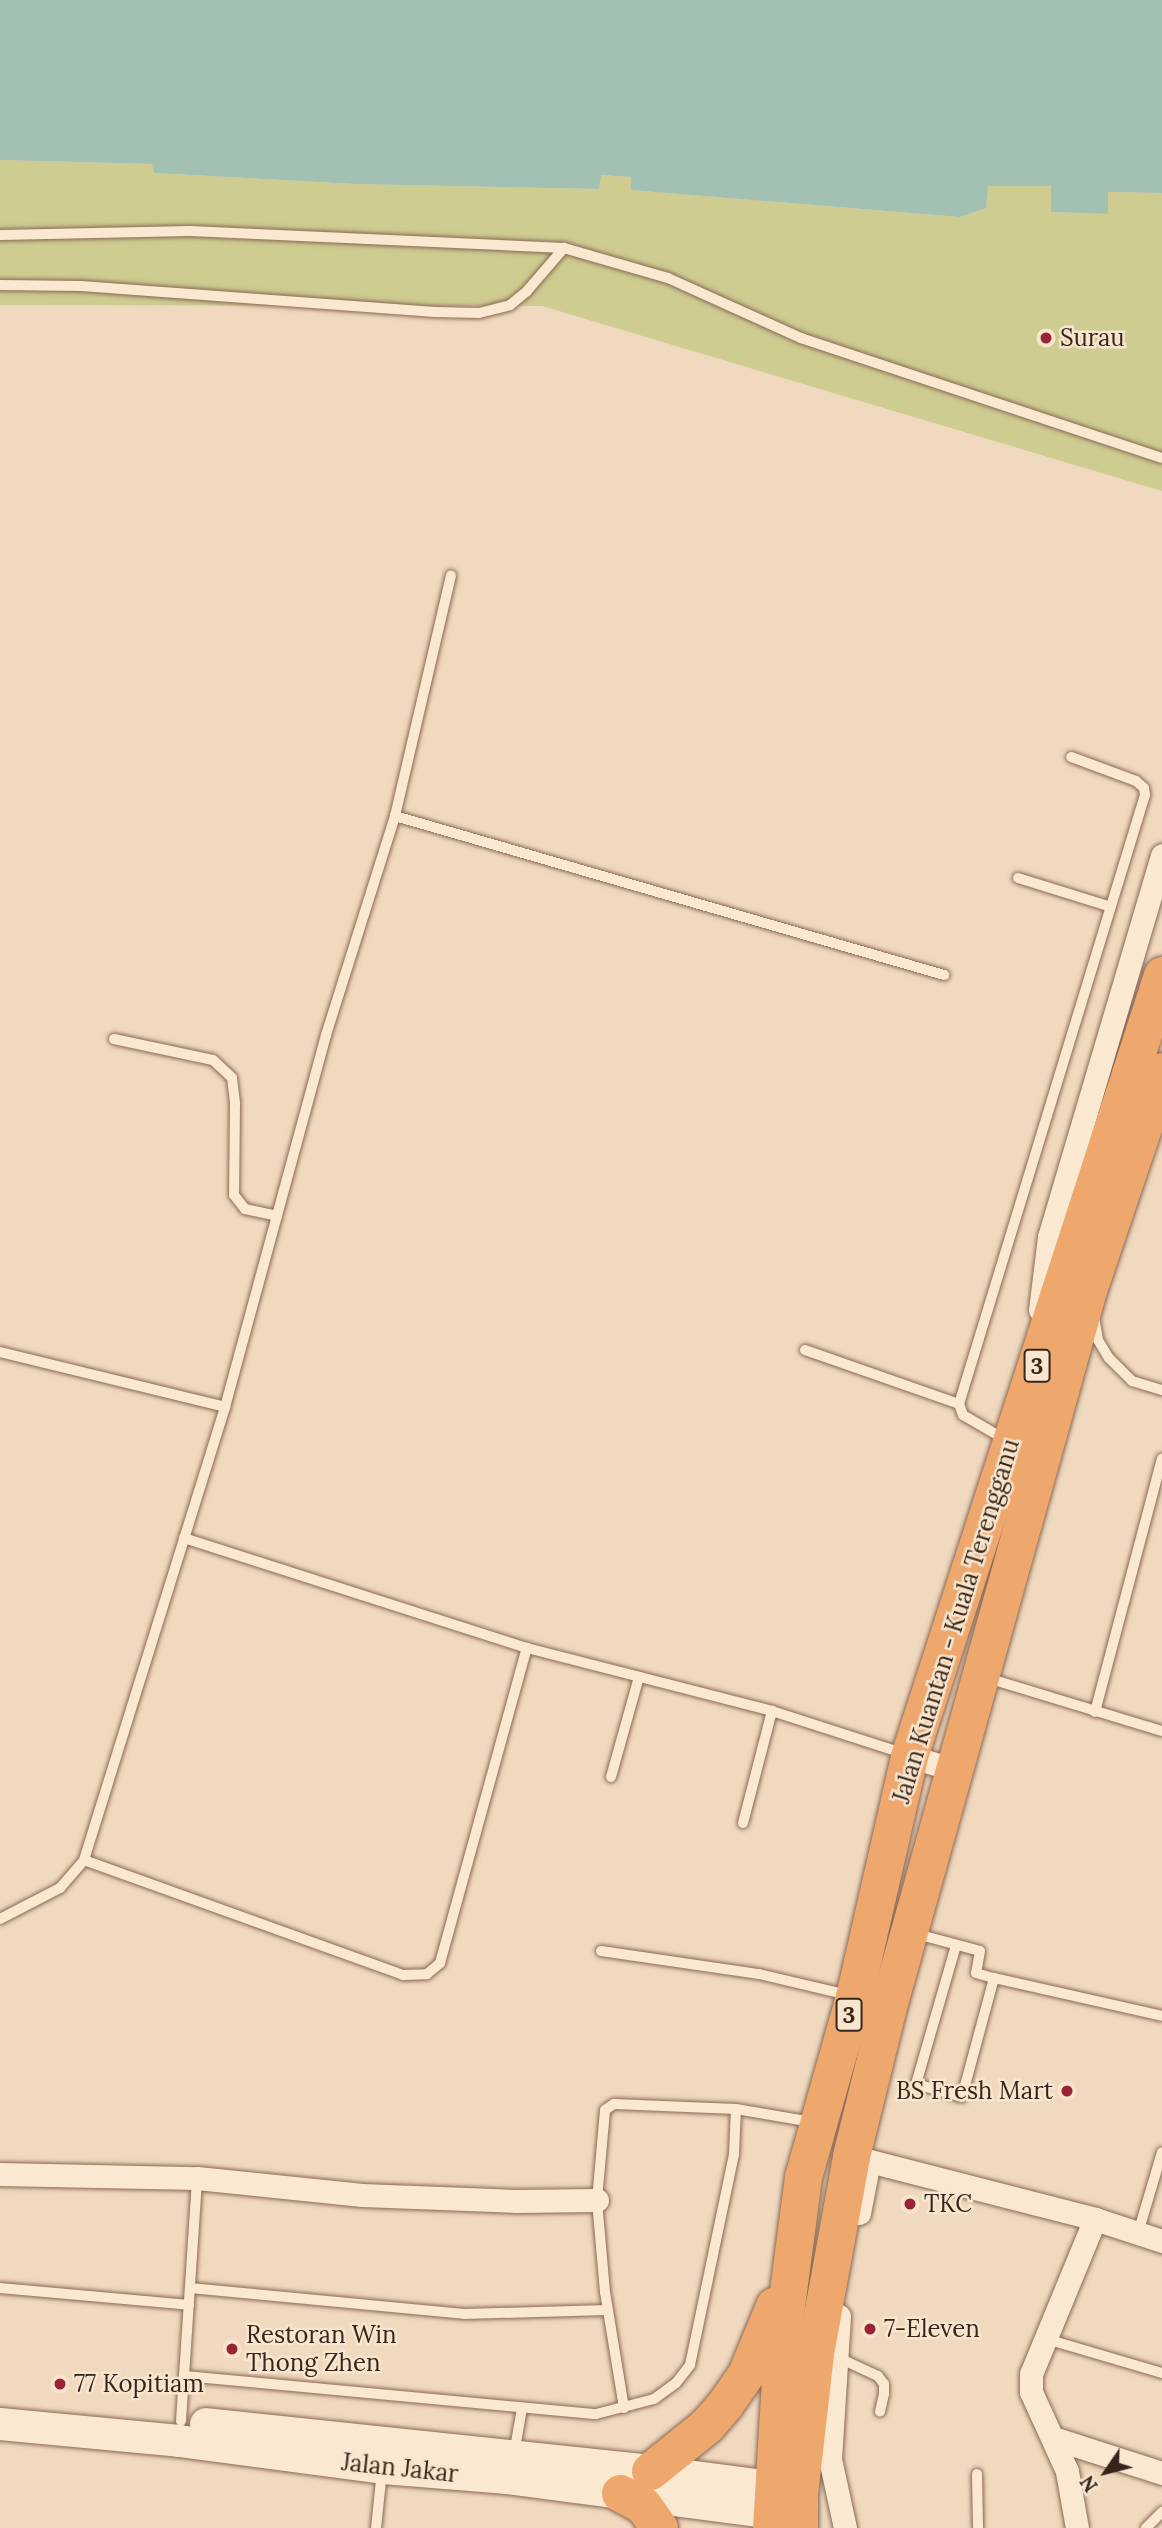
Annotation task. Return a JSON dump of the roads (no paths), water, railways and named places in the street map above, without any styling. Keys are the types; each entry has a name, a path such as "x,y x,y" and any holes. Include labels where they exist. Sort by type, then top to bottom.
{"highway":[{"name":"Jalan Kuantan - Kuala Terengganu","path":"785,2511 788,2273 803,2176 854,1997 909,1756 1162,975"},
{"name":"Jalan Kuantan - Kuala Terengganu","path":"785,2511 824,2355 860,2159 907,1931 982,1676 1088,1290 1162,1071"},
{"path":"650,2471 706,2426 746,2374 788,2273"},
{"path":"620,2493 643,2505 659,2528"}],"main road":[{"name":"Jalan Jakar","path":"0,2404 180,2431 383,2468 507,2478 785,2511"},
{"name":"Jalan Jakar","path":"0,2424 180,2431 514,2457 650,2471 785,2511"}],"street":[{"path":"1031,1386 1049,1237 1162,855"},
{"path":"909,1756 955,1770"},
{"path":"860,2159 1095,2219 1162,2241"},
{"path":"0,2174 197,2178 362,2195 515,2201 597,2200"},
{"path":"1077,2528 1067,2471 1031,2392 1031,2374 1095,2219"},
{"path":"824,2355 831,2459 843,2519"},
{"path":"1053,2438 1162,2473"},
{"path":"785,2511 827,2508 843,2519"}],"lane":[{"path":"0,234 190,231 564,248 668,278 801,338 1162,458"},
{"path":"0,285 81,286 479,313 510,305 527,291 564,248"},
{"path":"0,1919 60,1888 84,1860 225,1407 326,1035 395,816 451,575"},
{"path":"1012,1443 964,1415 959,1404 1145,796 1144,788 1136,781 1071,757"},
{"path":"395,816 944,975"},
{"path":"1018,878 1111,907"},
{"path":"114,1039 213,1060 232,1078 235,1104 234,1195 245,1209 277,1216"},
{"path":"1088,1290 1098,1340 1109,1358 1132,1381 1162,1390"},
{"path":"805,1350 959,1404"},
{"path":"0,1352 225,1407"},
{"path":"1095,1712 1162,1459"},
{"path":"184,1538 527,1648 772,1711 909,1756"},
{"path":"84,1860 403,1975 427,1974 440,1963 527,1648"},
{"path":"982,1676 1162,1731"},
{"path":"611,1777 639,1677"},
{"path":"743,1823 772,1711"},
{"path":"907,1931 981,1952 976,1973 1162,2016"},
{"path":"956,1945 916,2084 963,2096 994,1978"},
{"path":"601,1951 759,1973 854,1997"},
{"path":"624,2408 607,2310 597,2200 605,2110 609,2105 736,2109 818,2123"},
{"path":"185,2376 596,2414 654,2399 676,2383 690,2365 734,2154 736,2109"},
{"path":"1138,2233 1162,2152"},
{"path":"180,2431 197,2178"},
{"path":"0,2288 189,2305"},
{"path":"190,2288 464,2314 607,2310"},
{"path":"1044,2338 1162,2374"},
{"path":"824,2355 878,2376 884,2384 880,2412"},
{"path":"514,2457 522,2408"},
{"path":"376,2528 383,2468"},
{"path":"977,2474 978,2528"},
{"path":"1146,2528 1162,2512"}],"place":[{"name":"Surau","path":"1046,338"},
{"name":"BS Fresh Mart","path":"1067,2091"},
{"name":"TKC","path":"910,2204"},
{"name":"7-Eleven","path":"870,2329"},
{"name":"Restoran Win Thong Zhen","path":"232,2349"},
{"name":"77 Kopitiam","path":"60,2384"}]}
